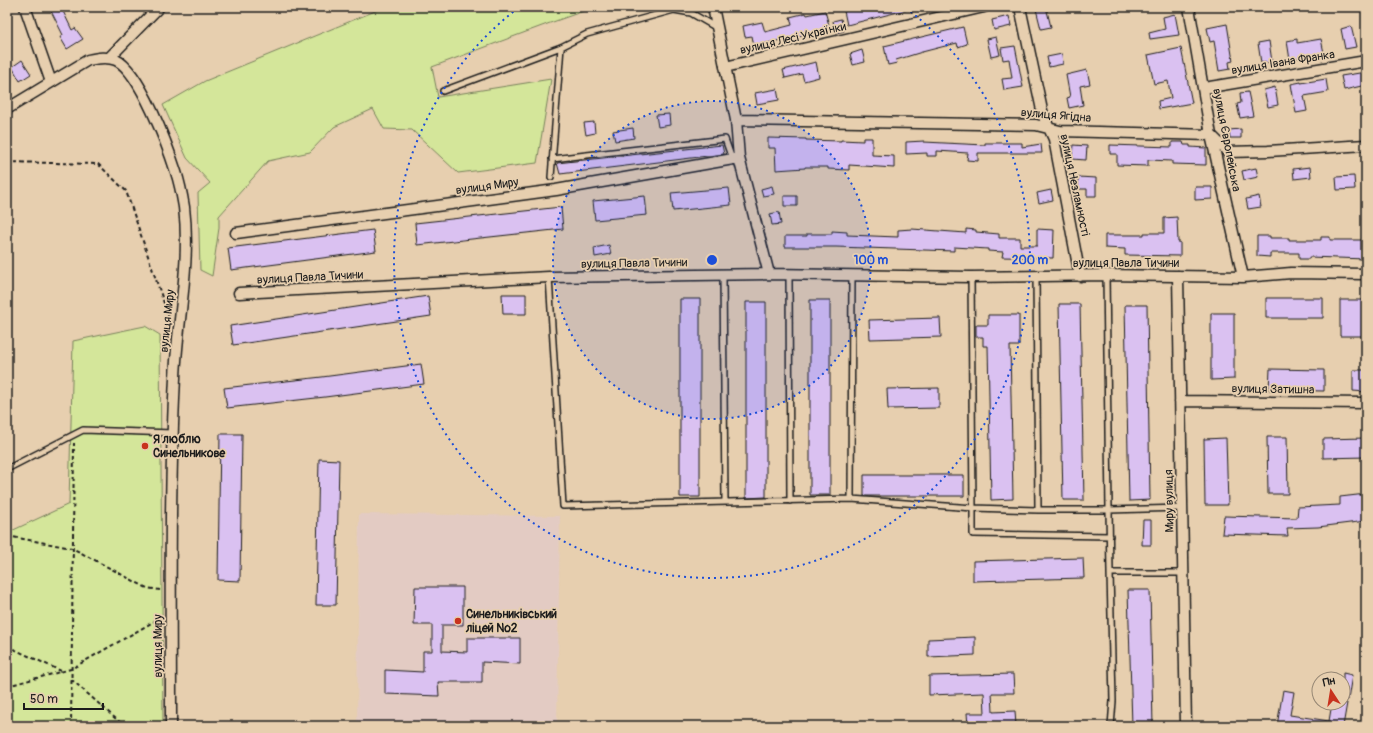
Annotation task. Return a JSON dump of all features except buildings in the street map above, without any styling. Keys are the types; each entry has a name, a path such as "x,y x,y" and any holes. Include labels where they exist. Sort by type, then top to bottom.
{"street":[{"path":"25,7 51,82"},
{"path":"7,109 88,60 99,57 109,58 159,7"},
{"path":"713,7 736,120 736,158 769,274"},
{"name":"вулиця Лесі Українки","path":"725,68 984,7"},
{"name":"вулиця Незламності","path":"1020,7 1042,116 1054,139 1080,276"},
{"name":"вулиця Європейська","path":"1190,7 1211,135 1243,277"},
{"name":"вулиця Миру","path":"109,58 117,60 124,66 139,86 170,155 181,189 186,230 175,377 173,433 171,726"},
{"name":"вулиця Івана Франка","path":"1204,88 1366,61"},
{"name":"вулиця Ягідна","path":"736,120 1036,125 1060,131 1211,135"},
{"path":"1211,135 1228,152 1366,145"},
{"name":"вулиця Миру","path":"236,233 556,190 736,158"},
{"name":"вулиця Павла Тичини","path":"239,293 549,277 789,274 971,277 1106,275 1243,277 1291,273 1366,274"},
{"name":"Миру вулиця","path":"1178,276 1186,726"},
{"name":"вулиця Затишна","path":"1180,401 1366,403"}],"lane":[{"path":"443,91 562,47 587,34 674,10 690,13 718,29"},
{"path":"551,177 562,47"},
{"path":"552,159 725,140 736,158"},
{"path":"789,274 790,500"},
{"path":"723,275 726,502"},
{"path":"1106,275 1113,701 1111,726"},
{"path":"851,499 852,276"},
{"path":"1036,276 1038,510"},
{"path":"549,277 563,506 851,499 972,508 1038,510 1182,508"},
{"path":"971,277 972,508 974,534 1110,536"},
{"path":"7,469 83,430 173,433"},
{"path":"1110,573 1183,573"}],"path":[{"path":"7,162 98,164 126,191 170,322"},
{"path":"71,726 74,435"},
{"path":"7,536 72,548 147,588 171,591"},
{"path":"7,686 71,669 171,612"},
{"path":"7,646 62,671"},
{"path":"71,680 124,726"}],"shaded area":[{"name":"Синельниківський ліцей №2","path":"359,514 560,516 557,726 357,726"}],"green space":[{"path":"385,7 595,7 432,67 438,97 551,79 537,163 458,173 412,130 384,129 373,109 334,127 310,152 268,161 219,216 219,228 212,276 200,270 198,193 210,183 187,158 163,105 205,81"},
{"path":"145,326 160,335 163,726 7,726 7,533 69,504 73,341"}],"place":[{"name":"Я люблю Синельникове","path":"145,446"},
{"name":"Синельниківський ліцей №2","path":"458,621"}]}
